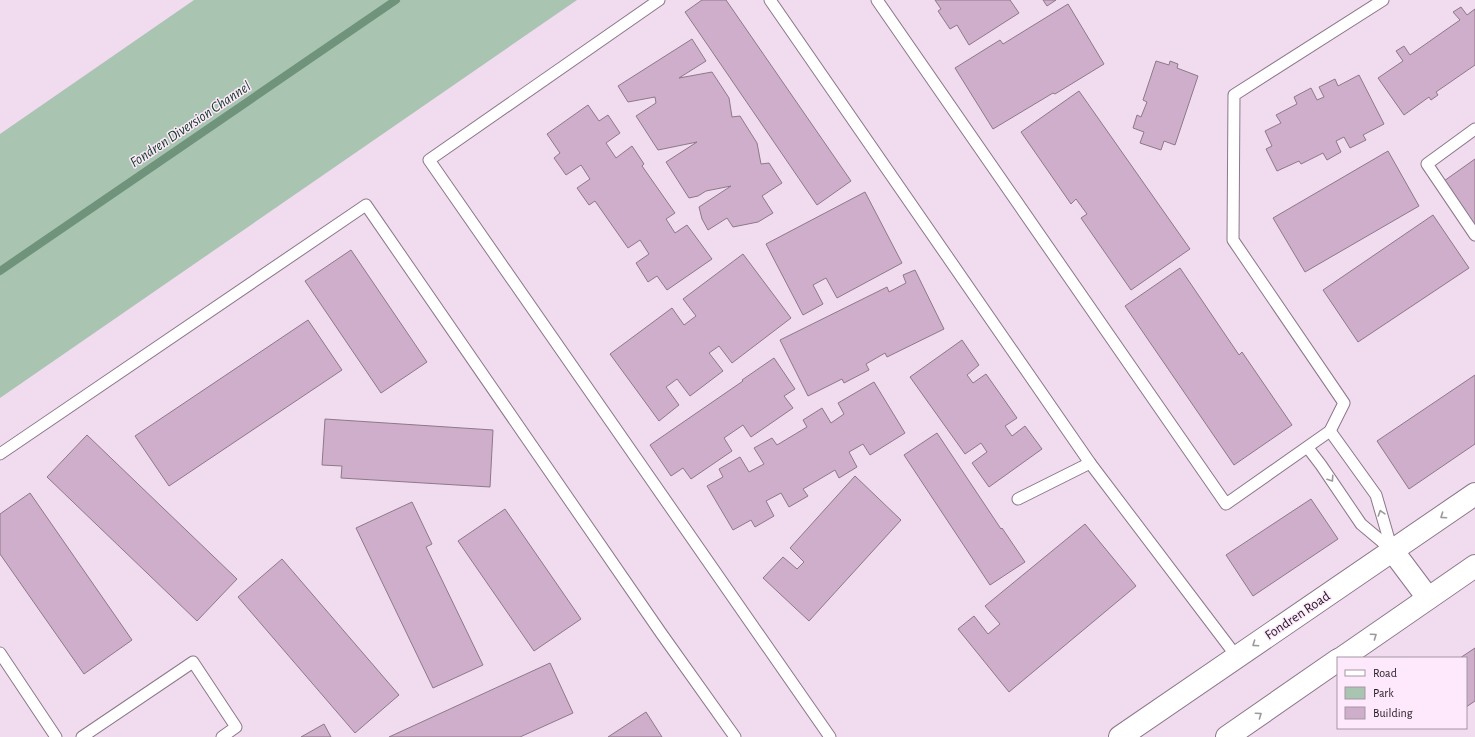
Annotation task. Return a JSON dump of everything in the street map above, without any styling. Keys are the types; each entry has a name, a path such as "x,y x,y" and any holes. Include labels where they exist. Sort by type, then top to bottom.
{"main road":[{"name":"Fondren Road","path":"1131,734 1237,657 1475,494"},
{"path":"1392,550 1428,598"},
{"path":"1343,657 1475,566"},
{"path":"1227,737 1337,661"}],"lane":[{"path":"659,0 429,160 830,737"},
{"path":"770,0 1090,462 1237,657"},
{"path":"877,0 1226,504 1308,448 1330,431 1344,403 1233,240 1234,95 1378,1"},
{"path":"1475,129 1426,164 1475,235"},
{"path":"0,454 366,205 661,633 735,737"},
{"path":"1330,431 1376,495 1392,550"},
{"path":"1308,448 1361,524 1392,550"},
{"path":"1018,499 1090,462"},
{"path":"0,652 56,737"},
{"path":"82,737 193,662 236,727 222,737"}],"green space":[{"path":"194,0 577,0 0,398 0,134"}],"building":[{"path":"702,0 726,0 851,181 817,205 685,12"},
{"path":"935,0 1010,0 1019,13 969,45 957,25 950,29 938,11 941,9"},
{"path":"1043,0 1056,0 1047,6"},
{"path":"1068,4 1104,64 993,129 955,68 1000,40 1003,44"},
{"path":"1461,7 1467,15 1475,9 1475,65 1436,92 1438,95 1431,100 1429,97 1404,115 1378,78 1403,61 1396,51 1404,46 1410,55 1460,20 1453,12"},
{"path":"692,39 706,61 679,78 712,72 729,98 732,117 740,116 757,143 761,164 769,163 782,183 762,196 773,213 758,222 733,227 727,218 708,230 702,219 699,207 731,186 706,191 698,196 689,198 666,162 697,142 658,150 636,116 656,103 655,97 628,102 618,86"},
{"path":"1156,61 1169,65 1170,61 1178,64 1177,68 1198,76 1175,145 1164,141 1161,150 1140,143 1144,132 1133,128 1137,115 1141,117 1147,102 1143,100"},
{"path":"1359,75 1384,124 1363,135 1366,140 1350,148 1344,137 1336,141 1341,152 1327,160 1323,153 1301,164 1299,161 1277,171 1266,149 1272,146 1265,131 1281,123 1276,115 1297,104 1294,97 1311,88 1317,100 1324,97 1319,87 1335,79 1338,86"},
{"path":"1079,91 1190,249 1131,290 1081,218 1087,214 1076,199 1071,204 1021,132"},
{"path":"588,105 599,121 608,115 620,133 606,143 616,158 632,146 644,164 642,166 675,213 666,219 675,233 687,225 712,259 667,290 657,276 648,282 636,263 649,254 640,240 628,248 595,201 589,205 577,188 590,179 581,165 566,175 554,158 560,153 547,134"},
{"path":"1388,151 1419,206 1305,272 1273,218"},
{"path":"1475,159 1475,226 1444,181"},
{"path":"865,192 902,263 837,298 826,278 813,285 823,304 803,315 766,244"},
{"path":"1433,215 1469,268 1358,342 1323,290"},
{"path":"351,250 427,362 381,393 305,281"},
{"path":"743,254 791,318 732,363 719,346 709,353 723,371 690,396 677,379 666,387 679,405 659,421 610,354 672,308 684,325 696,316 683,299"},
{"path":"1180,268 1239,355 1242,352 1292,425 1234,465 1125,306"},
{"path":"915,270 944,329 887,357 885,353 866,364 869,370 844,383 842,379 808,396 780,340 887,287 889,292 906,283 903,275"},
{"path":"308,320 342,370 169,486 135,436"},
{"path":"962,340 979,365 967,375 973,383 986,374 1017,418 1005,426 1012,436 1025,426 1042,449 989,487 972,463 987,452 981,443 965,454 910,377"},
{"path":"774,358 795,389 784,396 793,408 751,437 743,425 724,438 732,451 691,479 683,468 671,476 650,445"},
{"path":"1475,375 1475,444 1409,489 1377,441"},
{"path":"874,382 905,433 870,455 863,444 849,452 857,467 839,478 835,470 803,489 808,496 789,507 781,493 766,501 774,516 755,527 751,520 733,530 707,486 723,477 719,469 740,457 749,472 764,464 754,448 772,438 777,445 807,427 803,420 822,408 831,423 844,414 838,403"},
{"path":"325,419 493,430 490,487 341,478 342,466 322,465"},
{"path":"937,433 1001,529 1002,528 1025,562 990,585 904,455"},
{"path":"87,435 237,579 197,621 47,477"},
{"path":"855,476 901,520 809,621 763,578 783,557 797,569 804,562 790,548"},
{"path":"30,493 132,640 84,674 0,554 0,514"},
{"path":"1311,499 1338,539 1253,596 1226,555"},
{"path":"412,502 432,544 426,547 483,665 433,688 356,528"},
{"path":"505,509 581,619 534,651 458,541"},
{"path":"1085,524 1136,586 1009,692 958,629 974,616 988,634 1000,624 985,606"},
{"path":"282,559 399,695 355,733 238,597"},
{"path":"1475,648 1475,701 1467,706 1467,657 1462,657"},
{"path":"550,663 573,713 520,737 389,737"},
{"path":"646,712 662,737 608,737"},
{"path":"324,724 331,737 301,737"}],"waterway":[{"name":"Fondren Diversion Channel","path":"0,271 396,0"}]}
